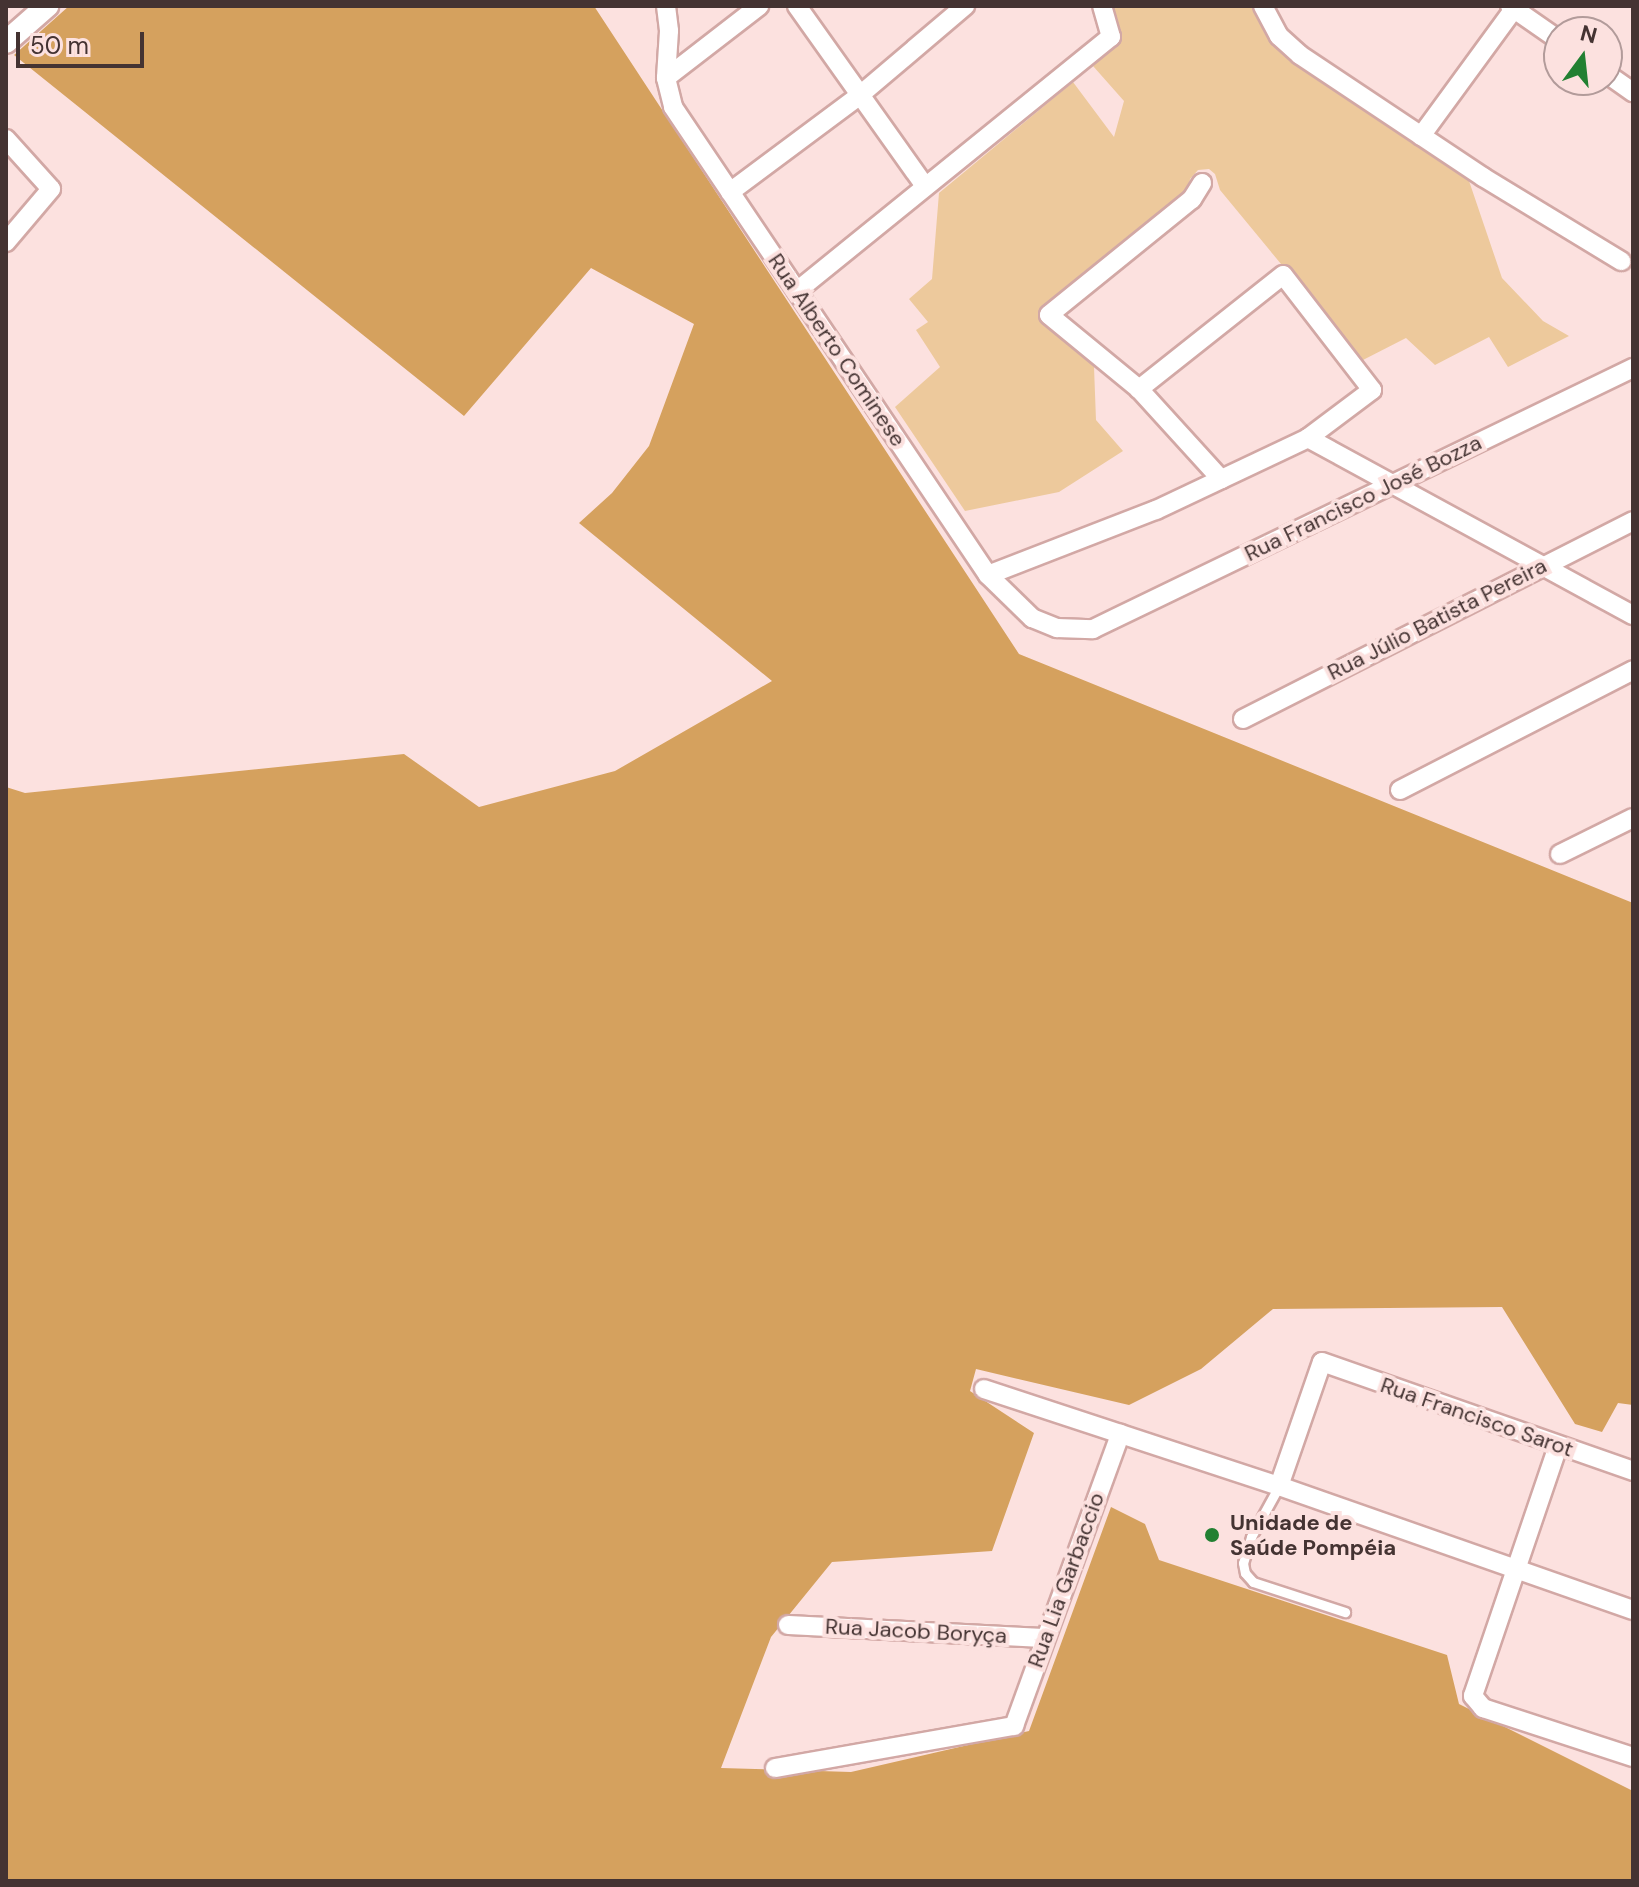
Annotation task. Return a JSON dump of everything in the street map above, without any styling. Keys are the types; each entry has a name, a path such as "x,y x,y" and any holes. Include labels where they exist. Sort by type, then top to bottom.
{"street":[{"path":"6,42 47,6"},
{"name":"Rua Alberto Cominese","path":"666,6 669,31 666,78 673,107 988,575 1032,618 1057,628 1093,629"},
{"path":"666,78 759,6"},
{"path":"797,6 925,186"},
{"path":"730,192 860,95 965,6"},
{"path":"797,291 1111,37 1102,6"},
{"path":"1263,6 1279,36 1300,55 1421,136 1621,261"},
{"path":"1421,136 1512,7 1543,29"},
{"path":"6,139 51,189 6,242"},
{"path":"1202,183 1192,199 1049,315 1139,389 1221,479"},
{"path":"988,575 1156,510 1308,438 1372,390 1283,275 1139,389"},
{"name":"Rua Francisco José Bozza","path":"1093,629 1633,368"},
{"path":"1308,438 1633,615"},
{"name":"Rua Júlio Batista Pereira","path":"1243,719 1633,521"},
{"path":"1400,790 1633,670"},
{"path":"1560,854 1633,818"},
{"name":"Rua Francisco Sarot","path":"1279,1486 1322,1362 1633,1471"},
{"path":"984,1389 1279,1486 1633,1610"},
{"name":"Rua Lia Garbaccio","path":"775,1768 1014,1726 1120,1434"},
{"path":"1558,1446 1473,1696 1483,1708 1633,1757"},
{"name":"Rua Jacob Boryça","path":"788,1625 1044,1638"}],"lane":[{"path":"1279,1486 1251,1537 1243,1563 1245,1573 1253,1582 1345,1612"}],"shaded area":[{"path":"69,6 594,6 1019,654 1633,903 1633,1405 1618,1403 1602,1432 1575,1424 1502,1307 1273,1309 1201,1369 1129,1405 976,1369 970,1391 1034,1433 992,1551 832,1562 771,1637 721,1768 851,1772 1029,1731 1111,1507 1145,1524 1159,1560 1447,1655 1459,1704 1633,1791 1633,1881 6,1881 6,787 25,793 404,754 479,807 615,771 772,681 579,523 612,493 649,446 694,324 591,268 464,416 14,55"},
{"path":"1109,6 1255,6 1280,50 1467,175 1502,278 1543,321 1569,336 1508,367 1489,337 1435,365 1406,338 1361,361 1220,190 1215,174 1209,169 1198,170 1190,179 1188,196 1038,314 1094,367 1096,420 1123,451 1059,492 965,511 895,407 940,367 916,330 928,322 909,299 932,279 939,193 1073,82 1114,137 1124,101 1093,66 1119,42"}],"place":[{"name":"Unidade de Saúde Pompéia","path":"1212,1535"}]}
